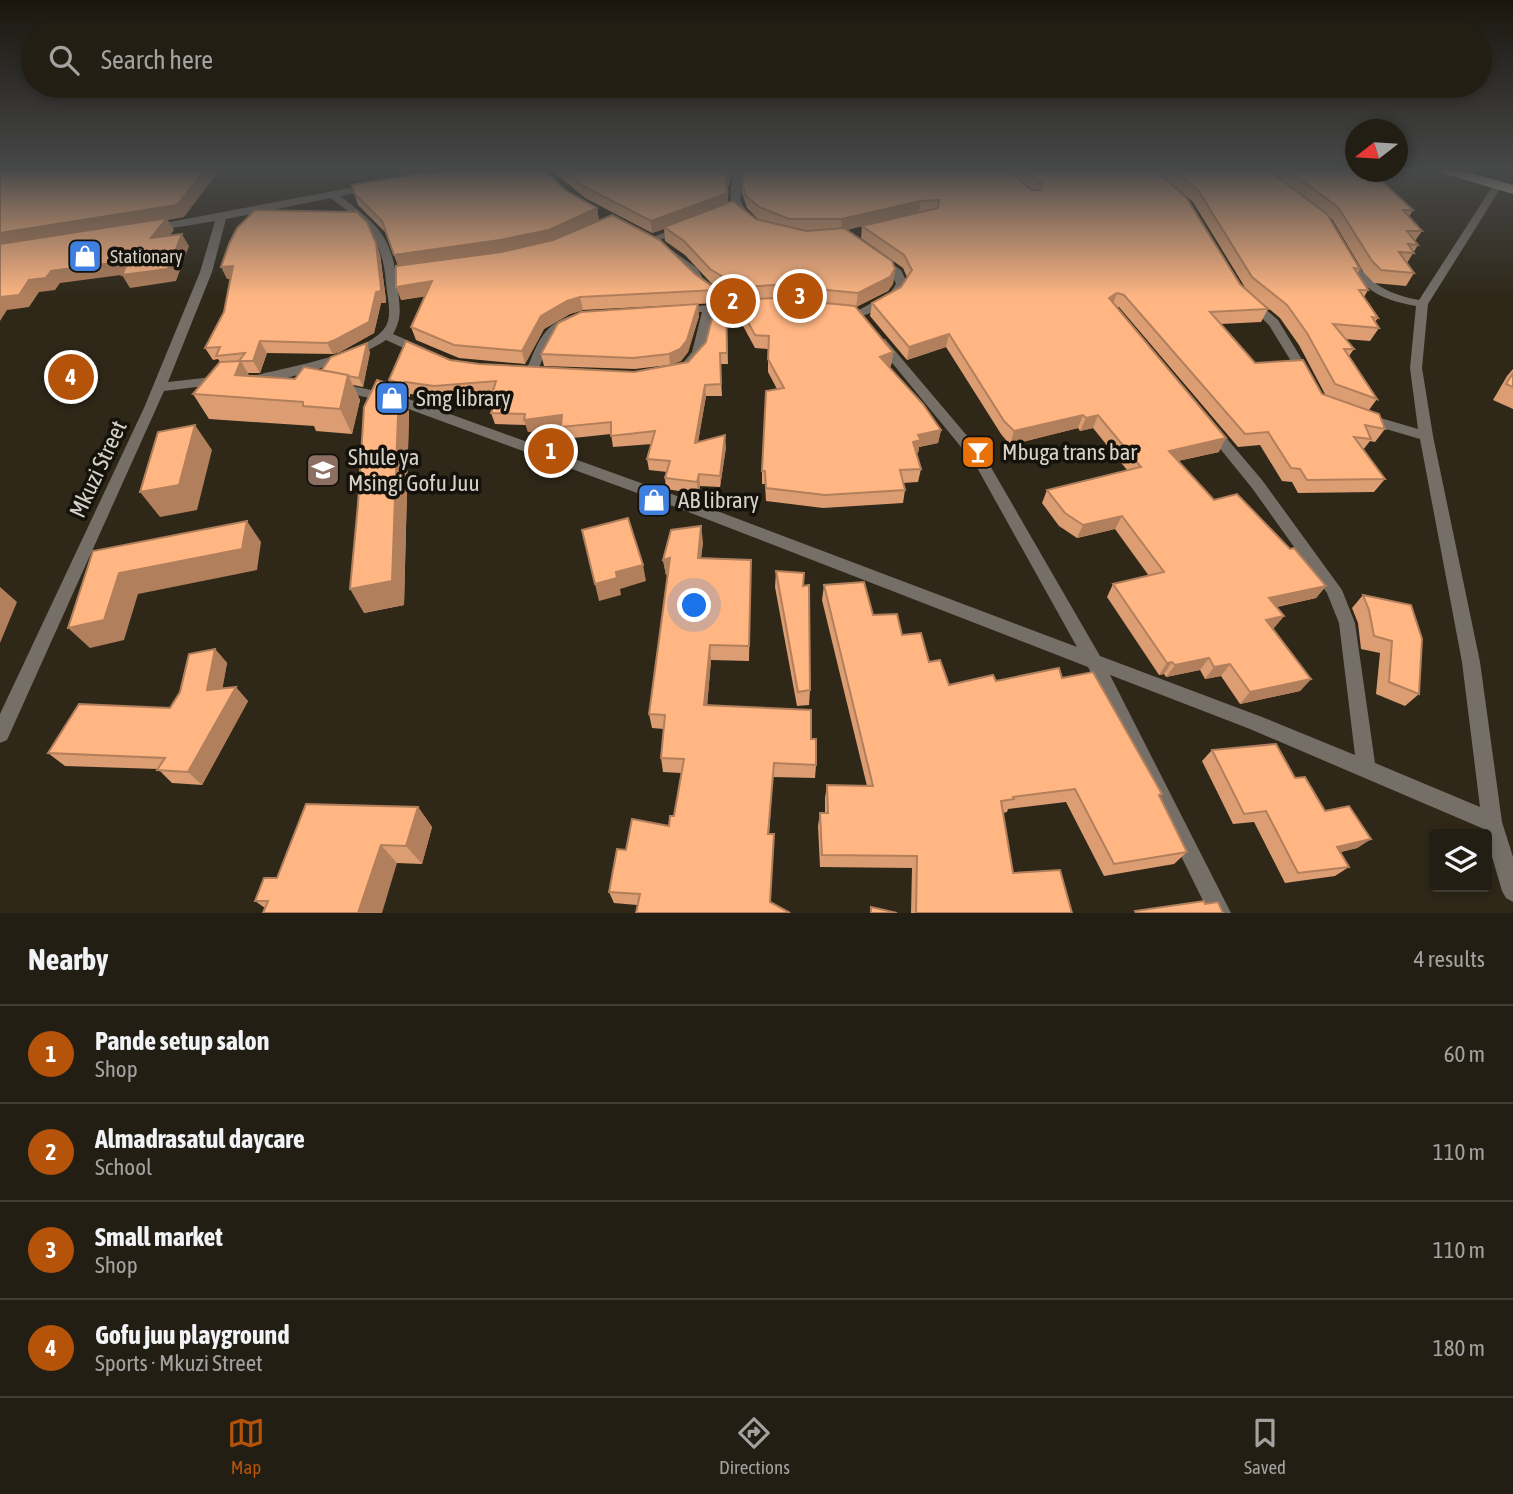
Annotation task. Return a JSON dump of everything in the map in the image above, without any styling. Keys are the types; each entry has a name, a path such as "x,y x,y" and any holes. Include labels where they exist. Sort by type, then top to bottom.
{"street":[{"path":"138,230 243,213"},
{"path":"246,379 343,358 386,335 394,323 397,274 379,231 355,213"},
{"path":"742,213 756,224"},
{"path":"1487,213 1422,304 1416,368 1426,436 1471,662 1492,822 1513,891"},
{"name":"Mkuzi Street","path":"0,734 159,387 206,271 221,217"},
{"path":"651,240 700,222"},
{"path":"639,235 651,240 693,270 698,280 737,307"},
{"path":"867,249 897,272 902,284 894,295 863,322 980,461 1094,661 1220,913"},
{"path":"1348,259 1368,287 1394,299 1422,304"},
{"path":"1240,293 1274,323 1315,391"},
{"path":"662,311 762,306"},
{"path":"674,371 684,368 698,353 709,308"},
{"path":"532,371 551,329 560,322 583,317"},
{"path":"386,335 431,355"},
{"path":"159,387 246,379 282,379 395,399 683,504 1256,723 1492,822"},
{"path":"1198,413 1257,484 1334,590 1347,623 1366,769"},
{"path":"1356,416 1426,436"}],"building":[{"path":"0,213 129,213 0,233"},
{"path":"252,213 358,213 367,222 376,243 381,291 376,292 369,322 327,343 260,341 253,361 239,361 245,353 216,356 220,347 205,348 224,312 233,266 221,267 237,228"},
{"path":"374,213 587,213 549,230 394,255 382,221"},
{"path":"635,213 674,213 651,221"},
{"path":"702,213 748,213 756,219 806,231 844,228 892,261 895,269 890,277 858,293 775,285 740,287 710,269 684,241 664,227"},
{"path":"773,213 870,213 842,219 789,219"},
{"path":"919,213 1196,213 1240,284 1268,309 1210,312 1255,363 1303,360 1322,394 1379,414 1385,429 1365,425 1371,439 1354,437 1385,479 1307,480 1300,469 1291,468 1268,432 1245,434 1124,295 1117,293 1109,298 1226,438 1169,451 1214,500 1237,494 1290,549 1294,548 1326,586 1269,598 1284,616 1266,620 1311,679 1250,692 1230,664 1214,667 1209,658 1175,665 1172,662 1167,663 1113,584 1164,572 1122,516 1083,525 1065,513 1047,490 1141,467 1098,415 1086,418 1083,415 1014,431 1004,421 949,334 909,347 872,303 901,287 912,270 904,255 862,226"},
{"path":"1212,213 1327,214 1360,269 1354,268 1368,290 1359,290 1378,318 1372,317 1379,328 1333,324 1354,349 1344,349 1377,399 1335,384 1307,333 1287,305 1252,277"},
{"path":"1342,213 1405,213 1422,231 1407,231 1418,245 1408,244 1414,253 1399,252 1414,273 1381,270 1372,261"},
{"path":"612,215 660,240 695,274 717,290 580,297 567,301 541,316 522,351 454,345 411,327 432,281 396,287 396,266 501,252 553,240"},
{"path":"167,218 151,238 182,234 168,269 122,275 128,261 51,271 46,278 29,280 19,295 0,297 0,244"},
{"path":"774,298 855,306 893,352 880,357 923,404 941,430 918,435 921,440 913,442 921,469 900,470 905,490 825,495 766,488 765,471 762,471 766,391 784,388 768,359 769,336 755,335 736,300"},
{"path":"726,302 727,353 720,353 721,384 705,385 695,443 725,435 720,476 699,474 697,482 665,478 670,461 647,459 655,431 611,436 611,422 561,427 562,415 524,420 525,414 491,413 495,402 492,402 494,397 491,397 496,381 434,386 405,382 405,385 389,380 406,341 450,360 479,364 634,372 688,362 706,342 716,303"},
{"path":"698,304 687,340 680,349 669,354 633,358 541,354 558,323 581,312"},
{"path":"367,343 359,378 322,370 331,357"},
{"path":"241,361 235,375 295,379 304,367 348,375 340,409 303,406 303,402 193,394 220,362"},
{"path":"1513,373 1513,387 1506,384"},
{"path":"377,380 399,387 392,581 350,589 364,407"},
{"path":"195,425 179,485 140,492 158,432"},
{"path":"628,518 643,565 616,572 617,578 595,584 582,530"},
{"path":"247,521 242,549 119,573 104,620 68,628 93,551"},
{"path":"701,526 698,558 751,560 749,646 710,645 704,705 811,710 811,739 816,739 816,765 774,763 768,834 774,834 770,902 790,913 636,913 640,894 609,892 617,849 626,850 632,819 669,826 670,816 674,816 684,759 661,758 665,715 649,714 670,558 663,560 671,530"},
{"path":"776,571 804,573 803,586 809,585 810,690 798,692"},
{"path":"864,582 873,615 897,614 902,635 921,633 929,662 940,660 949,685 993,675 996,681 1059,668 1062,678 1093,672 1162,794 1159,795 1187,852 1114,864 1075,789 1001,801 1013,873 1060,870 1072,913 916,913 917,856 822,855 820,813 828,813 827,785 873,786 824,585"},
{"path":"1363,595 1411,605 1422,639 1419,694 1389,682 1392,641 1374,636"},
{"path":"215,649 207,690 236,687 188,772 157,770 165,758 48,753 79,704 170,708 180,692 189,654"},
{"path":"1276,744 1295,778 1305,777 1325,811 1349,806 1371,839 1337,847 1349,867 1298,873 1266,811 1244,814 1212,750"},
{"path":"306,804 418,807 406,846 381,845 358,913 263,913 268,901 255,901 264,878 277,878"},
{"path":"1204,901 1205,904 1218,902 1223,913 1135,911"},
{"path":"871,907 897,913 871,913"}],"place":[{"name":"Stationary","path":"85,256"},
{"name":"Small market","path":"800,296"},
{"name":"Almadrasatul daycare","path":"733,301"},
{"name":"Gofu juu playground","path":"71,377"},
{"name":"Smg library","path":"392,398"},
{"name":"Pande setup salon","path":"551,451"},
{"name":"Mbuga trans bar","path":"978,452"},
{"name":"Shule ya Msingi Gofu Juu","path":"323,470"},
{"name":"AB library","path":"654,500"}]}
